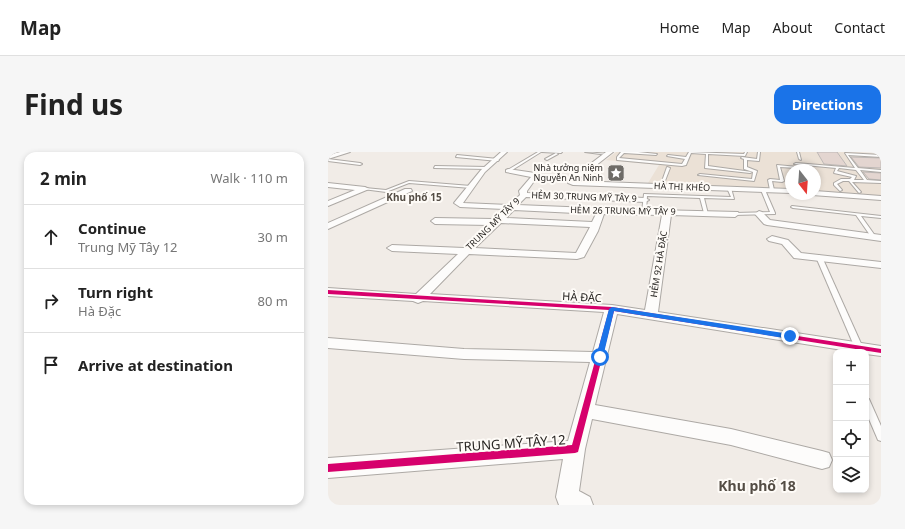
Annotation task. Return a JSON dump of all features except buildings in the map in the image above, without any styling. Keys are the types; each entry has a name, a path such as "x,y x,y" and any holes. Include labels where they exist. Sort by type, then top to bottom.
{"street":[{"path":"328,157 346,152"},
{"path":"504,152 498,160 487,168 458,203 460,205 513,200"},
{"name":"HÀ THỊ KHÉO","path":"609,153 570,182 785,191"},
{"name":"TRUNG MỸ TÂY 9","path":"418,298 496,221 534,177 533,174 508,171"},
{"path":"328,185 364,189"},
{"path":"328,191 340,186"},
{"path":"328,204 364,189"},
{"path":"328,226 408,191"},
{"path":"821,193 881,198"},
{"path":"463,197 513,200"},
{"name":"HẺM 30 TRUNG MỸ TÂY 9","path":"513,200 645,200"},
{"name":"HẺM 26 TRUNG MỸ TÂY 9","path":"513,200 601,211 735,214"},
{"path":"392,248 576,256 580,255 593,231 601,211"},
{"name":"HẺM 92 HÀ ĐẶC","path":"650,315 667,212"},
{"path":"759,214 767,222 878,238"},
{"path":"435,220 595,225"},
{"path":"772,239 785,242 798,256 819,257 881,265"},
{"name":"HÀ ĐẶC","path":"328,292 612,309 849,348 881,351"},
{"name":"TRUNG MỸ TÂY 12","path":"328,468 575,449 612,309"},
{"path":"328,343 388,350 538,358 600,357"},
{"path":"586,411 731,437 822,460"},
{"path":"575,449 567,497 582,505"}],"lane":[{"name":"TRUNG MỸ TÂY 9","path":"508,171 542,152 560,152"},
{"name":"TRUNG MỸ TÂY 9","path":"546,159 560,152"},
{"path":"586,152 609,153"},
{"path":"656,154 624,152 618,157 618,159 684,165 690,152 706,154 737,153 745,155 746,152"},
{"path":"718,154 758,160 759,152"},
{"path":"798,152 800,159"},
{"path":"873,152 881,153"},
{"path":"706,154 706,167 755,172"},
{"path":"866,181 846,154 881,156"},
{"path":"457,156 498,160"},
{"path":"667,158 687,160"},
{"path":"746,159 745,168 755,172"},
{"path":"328,160 360,164"},
{"path":"772,190 770,180 782,181 778,166 827,166 875,170 881,172"},
{"path":"827,166 828,171"},
{"path":"435,167 487,168"},
{"path":"838,167 835,172 855,177 847,181"},
{"path":"661,186 668,168"},
{"path":"867,170 872,176 881,181"},
{"path":"700,175 753,180 755,172"},
{"path":"832,175 846,177 847,181 859,192"},
{"path":"840,190 835,184 842,180 881,181"},
{"path":"364,189 386,191 409,182 471,187"},
{"path":"729,188 734,204"},
{"path":"735,214 773,213 763,190"},
{"path":"644,212 645,195 733,198"},
{"path":"702,197 706,213"},
{"path":"793,207 881,217"},
{"path":"857,214 878,238"},
{"path":"819,257 849,348"},
{"path":"869,408 881,437"}],"shaded area":[{"path":"616,152 857,152 881,154 881,198 821,193 821,164 785,164 785,191 648,183 659,165 606,160"}],"cycle path":[{"path":"328,292 612,309 881,351"},
{"path":"328,468 575,449 612,309"}],"place":[{"name":"Nhà tưởng niệm Nguyễn An Ninh","path":"616,173"}],"district":[{"name":"Khu phố 15","path":"414,197"},
{"name":"Khu phố 18","path":"757,486"}],"route":[{"path":"600,357 612,309 790,336"}]}
